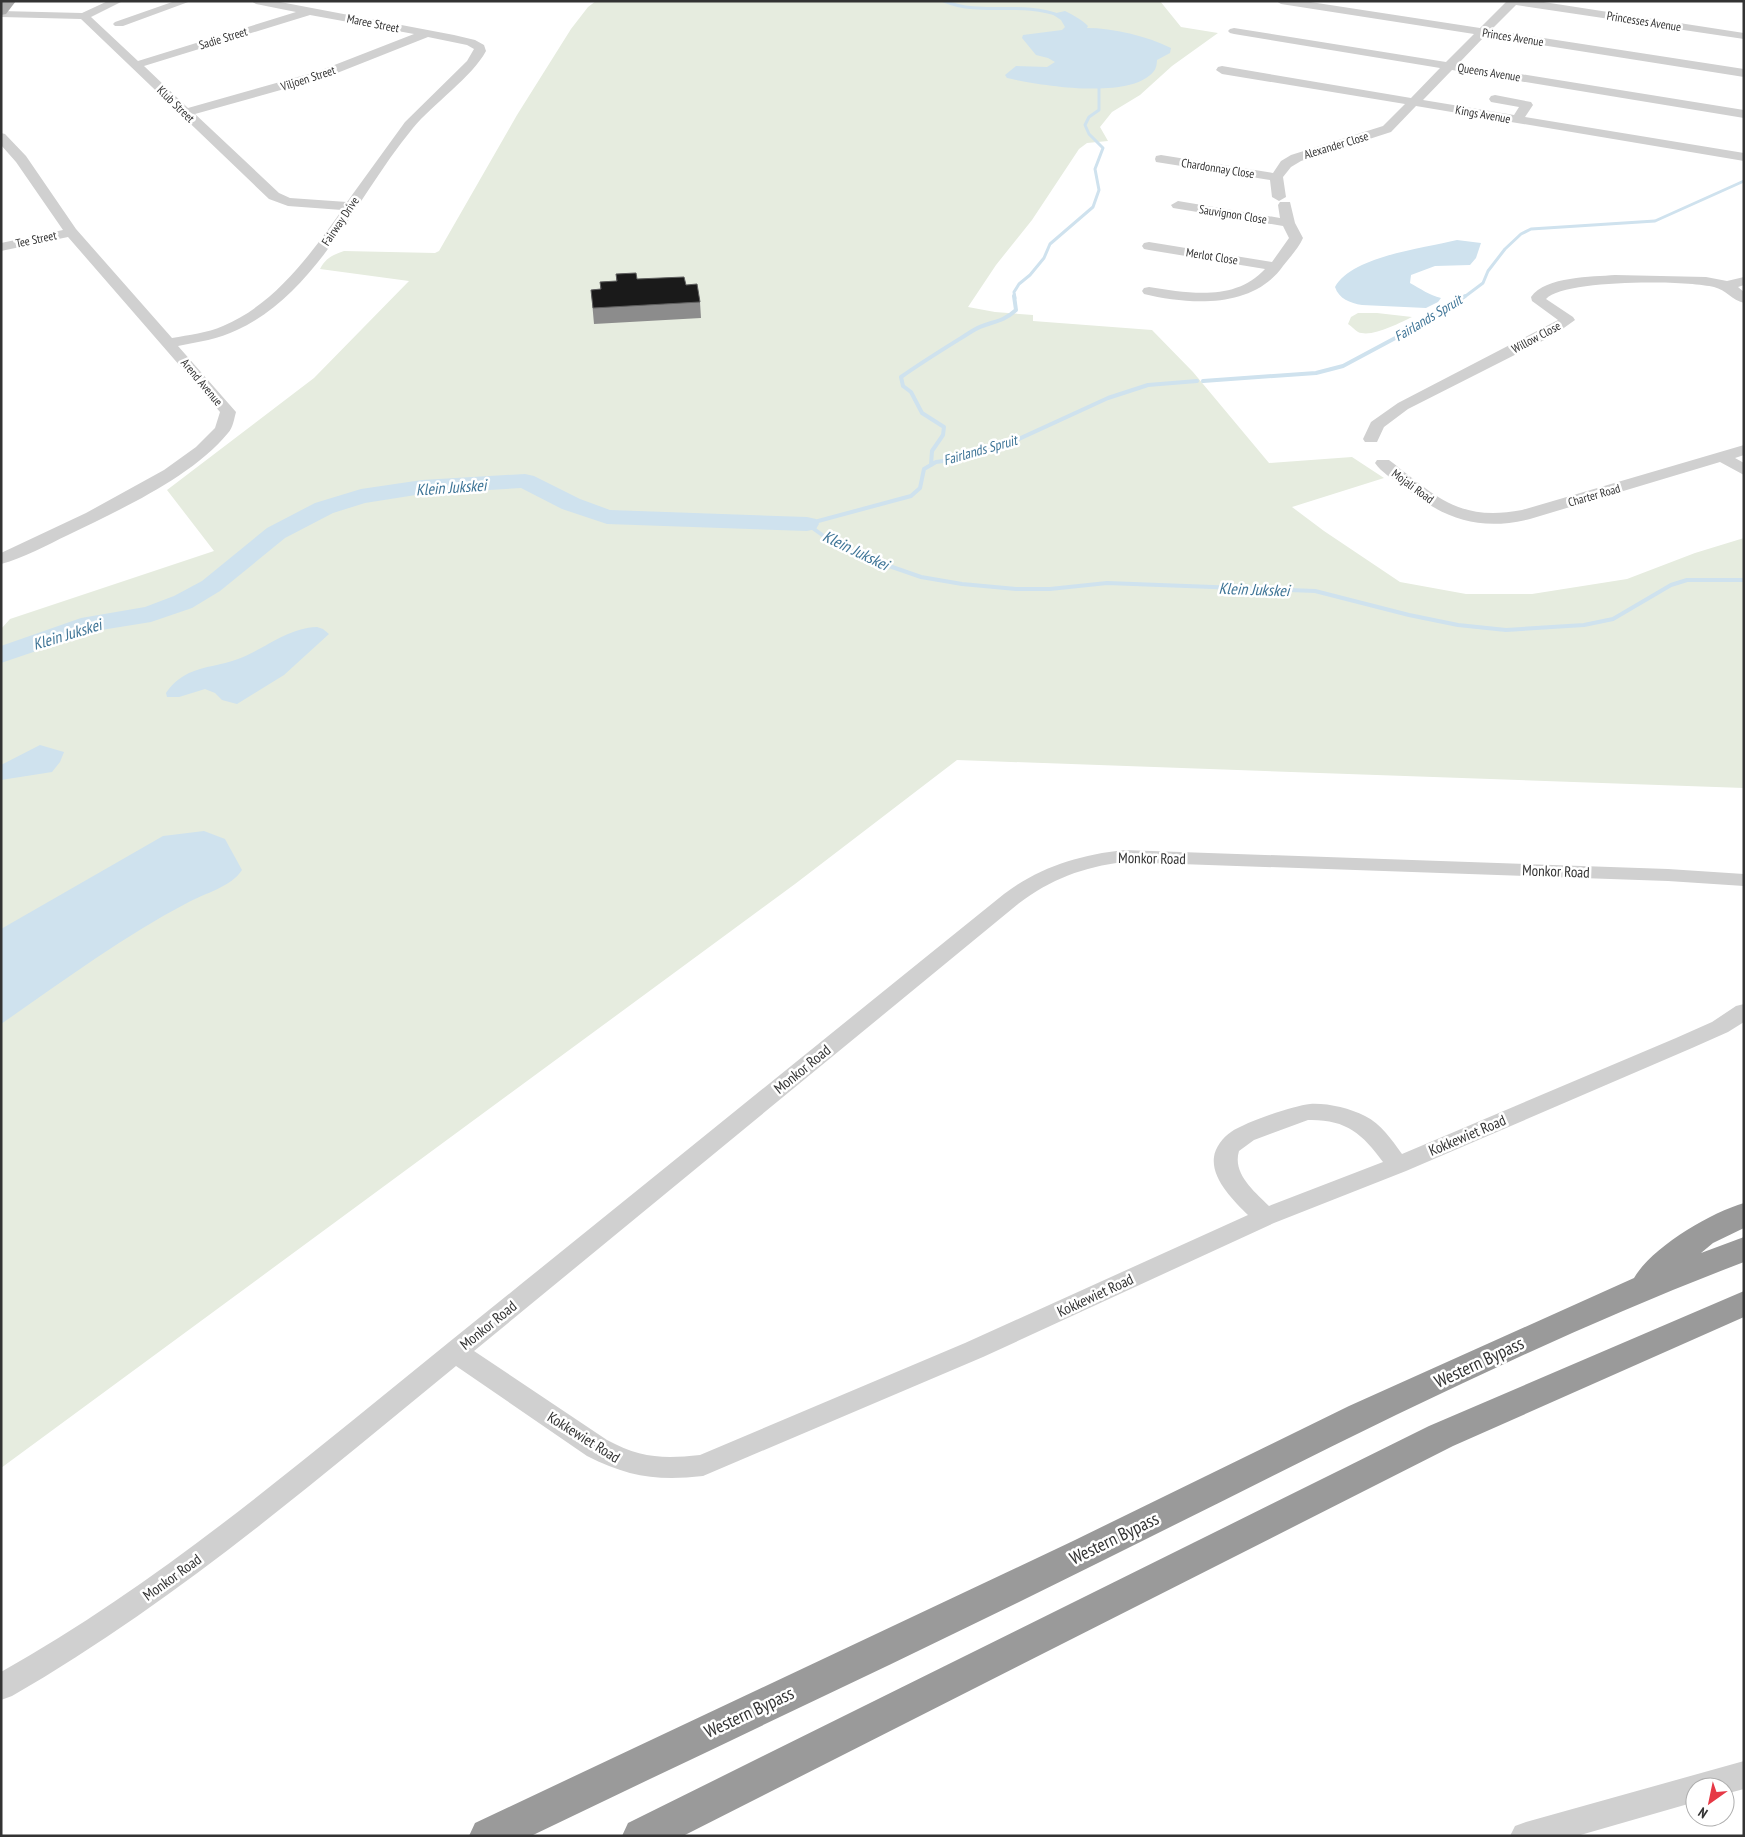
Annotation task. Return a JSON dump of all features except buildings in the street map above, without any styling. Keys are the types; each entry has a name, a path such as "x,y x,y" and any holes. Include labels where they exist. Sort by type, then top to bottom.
{"highway":[{"path":"1639,1289 1671,1259 1702,1235 1744,1214"},
{"name":"Western Bypass","path":"489,1836 1086,1552 1361,1416 1639,1289 1744,1249"},
{"path":"642,1836 1442,1436 1744,1304"}],"main road":[{"path":"1,12 9,1"}],"street":[{"path":"1,12 84,16 118,1"},
{"path":"119,24 186,1"},
{"name":"Maree Street","path":"256,1 454,38 477,45 480,47 479,54"},
{"name":"Princes Avenue","path":"1281,1 1744,73"},
{"name":"Alexander Close","path":"1276,177 1286,164 1296,158 1387,129 1514,1"},
{"name":"Princesses Avenue","path":"1514,1 1744,36"},
{"name":"Sadie Street","path":"136,65 310,11"},
{"name":"Klub Street","path":"84,16 265,188 280,199 300,203 350,206"},
{"name":"Queens Avenue","path":"1234,32 1744,114"},
{"name":"Viljoen Street","path":"185,113 323,74 427,33"},
{"name":"Fairway Drive","path":"170,343 222,331 247,319 273,301 327,243 350,206 409,125 479,54"},
{"name":"Kings Avenue","path":"1222,70 1744,157"},
{"path":"1495,99 1527,105 1517,119"},
{"name":"Arend Avenue","path":"1,137 21,159 71,232 170,343 228,412 228,422 217,438 181,466 141,492 1,559"},
{"name":"Chardonnay Close","path":"1161,159 1276,177"},
{"path":"1149,291 1195,298 1218,298 1259,283 1276,267 1296,238 1288,223 1276,177"},
{"name":"Sauvignon Close","path":"1178,206 1288,223"},
{"name":"Tee Street","path":"1,247 71,232"},
{"name":"Merlot Close","path":"1149,246 1276,267"},
{"name":"Willow Close","path":"1371,439 1377,425 1403,406 1550,332 1568,320 1539,301 1538,297 1546,290 1566,284 1605,280 1708,281 1726,285 1744,281"},
{"path":"1726,285 1744,300"},
{"name":"Charter Road","path":"1444,508 1459,515 1484,520 1512,518 1744,450"},
{"path":"1722,457 1744,470"},
{"name":"Mojali Road","path":"1383,464 1444,508"},
{"name":"Monkor Road","path":"1,1687 99,1627 201,1556 455,1352 1023,889 1060,869 1098,859 1124,856 1668,875 1744,880"},
{"name":"Kokkewiet Road","path":"455,1352 597,1448 619,1460 657,1469 703,1466 974,1350 1265,1217 1398,1165 1684,1043 1720,1027 1744,1011"},
{"path":"1265,1217 1240,1190 1228,1173 1225,1160 1228,1148 1240,1138 1306,1112 1323,1112 1357,1121 1370,1131 1398,1165"},
{"path":"1526,1836 1685,1790"}],"shaded area":[{"path":"596,1 1160,1 1181,27 1218,33 1172,66 1140,95 1112,112 1100,127 1108,141 1087,143 1079,149 1032,220 996,265 968,307 995,312 1033,315 1033,321 1152,330 1193,372 1269,463 1352,457 1384,478 1292,507 1400,582 1466,594 1532,594 1627,579 1695,553 1744,538 1744,788 957,760 795,884 1,1468 1,629 10,619 214,551 167,490 314,378 409,281 320,269 322,265 330,257 344,251 435,253 439,251 517,115 571,29 588,7"},
{"path":"1358,313 1412,317 1385,329 1364,333 1358,332 1348,324 1351,317"}],"water":[{"path":"1065,11 1083,21 1088,26 1087,28 1108,29 1141,36 1171,48 1170,53 1157,60 1155,70 1142,80 1126,86 1106,88 1061,87 1007,78 1005,75 1016,66 1047,67 1055,62 1036,55 1022,38 1023,35 1062,30 1065,27 1061,20 1052,14"},
{"path":"1457,240 1481,243 1476,258 1470,265 1435,266 1411,275 1410,283 1429,294 1441,298 1438,302 1426,308 1362,305 1349,302 1339,295 1335,287 1344,276 1373,261 1409,250"},
{"path":"317,627 329,634 284,675 237,704 222,700 215,693 205,689 179,697 167,697 166,693 171,687 189,673 238,659 286,635 306,628"},
{"path":"40,745 64,752 60,762 52,772 1,780 1,765"},
{"path":"204,831 225,839 242,870 237,876 225,885 187,903 139,930 92,960 1,1024 1,929 163,836"}],"waterway":[{"path":"944,1 973,8 1031,9 1061,16"},
{"path":"1015,298 1014,292 1019,284 1030,275 1044,258 1050,244 1093,207 1099,190 1095,169 1103,148 1089,134 1085,125 1089,117 1099,110 1099,82"},
{"name":"Fairlands Spruit","path":"1463,298 1483,283 1488,271 1505,249 1521,234 1531,229 1655,221 1744,181"},
{"path":"931,465 932,451 943,435 944,427 922,413 911,392 903,386 901,377 974,330 1011,315 1016,310 1014,296"},
{"name":"Fairlands Spruit","path":"1203,381 1316,373 1343,366 1442,313 1465,296"},
{"name":"Fairlands Spruit","path":"931,465 936,462 957,459 1008,444 1108,398 1148,385 1197,381"},
{"name":"Klein Jukskei","path":"931,465 924,469 920,488 911,496 807,524 832,542 872,560 921,577 962,584 1016,589 1050,589 1107,583 1315,591 1409,615 1458,625 1506,630 1584,625 1613,619 1671,585 1687,580 1744,580"},
{"name":"Klein Jukskei","path":"1,655 90,624 151,614 183,602 211,586 276,533 324,508 361,496 422,487 525,481 571,504 607,517 807,524"}]}
